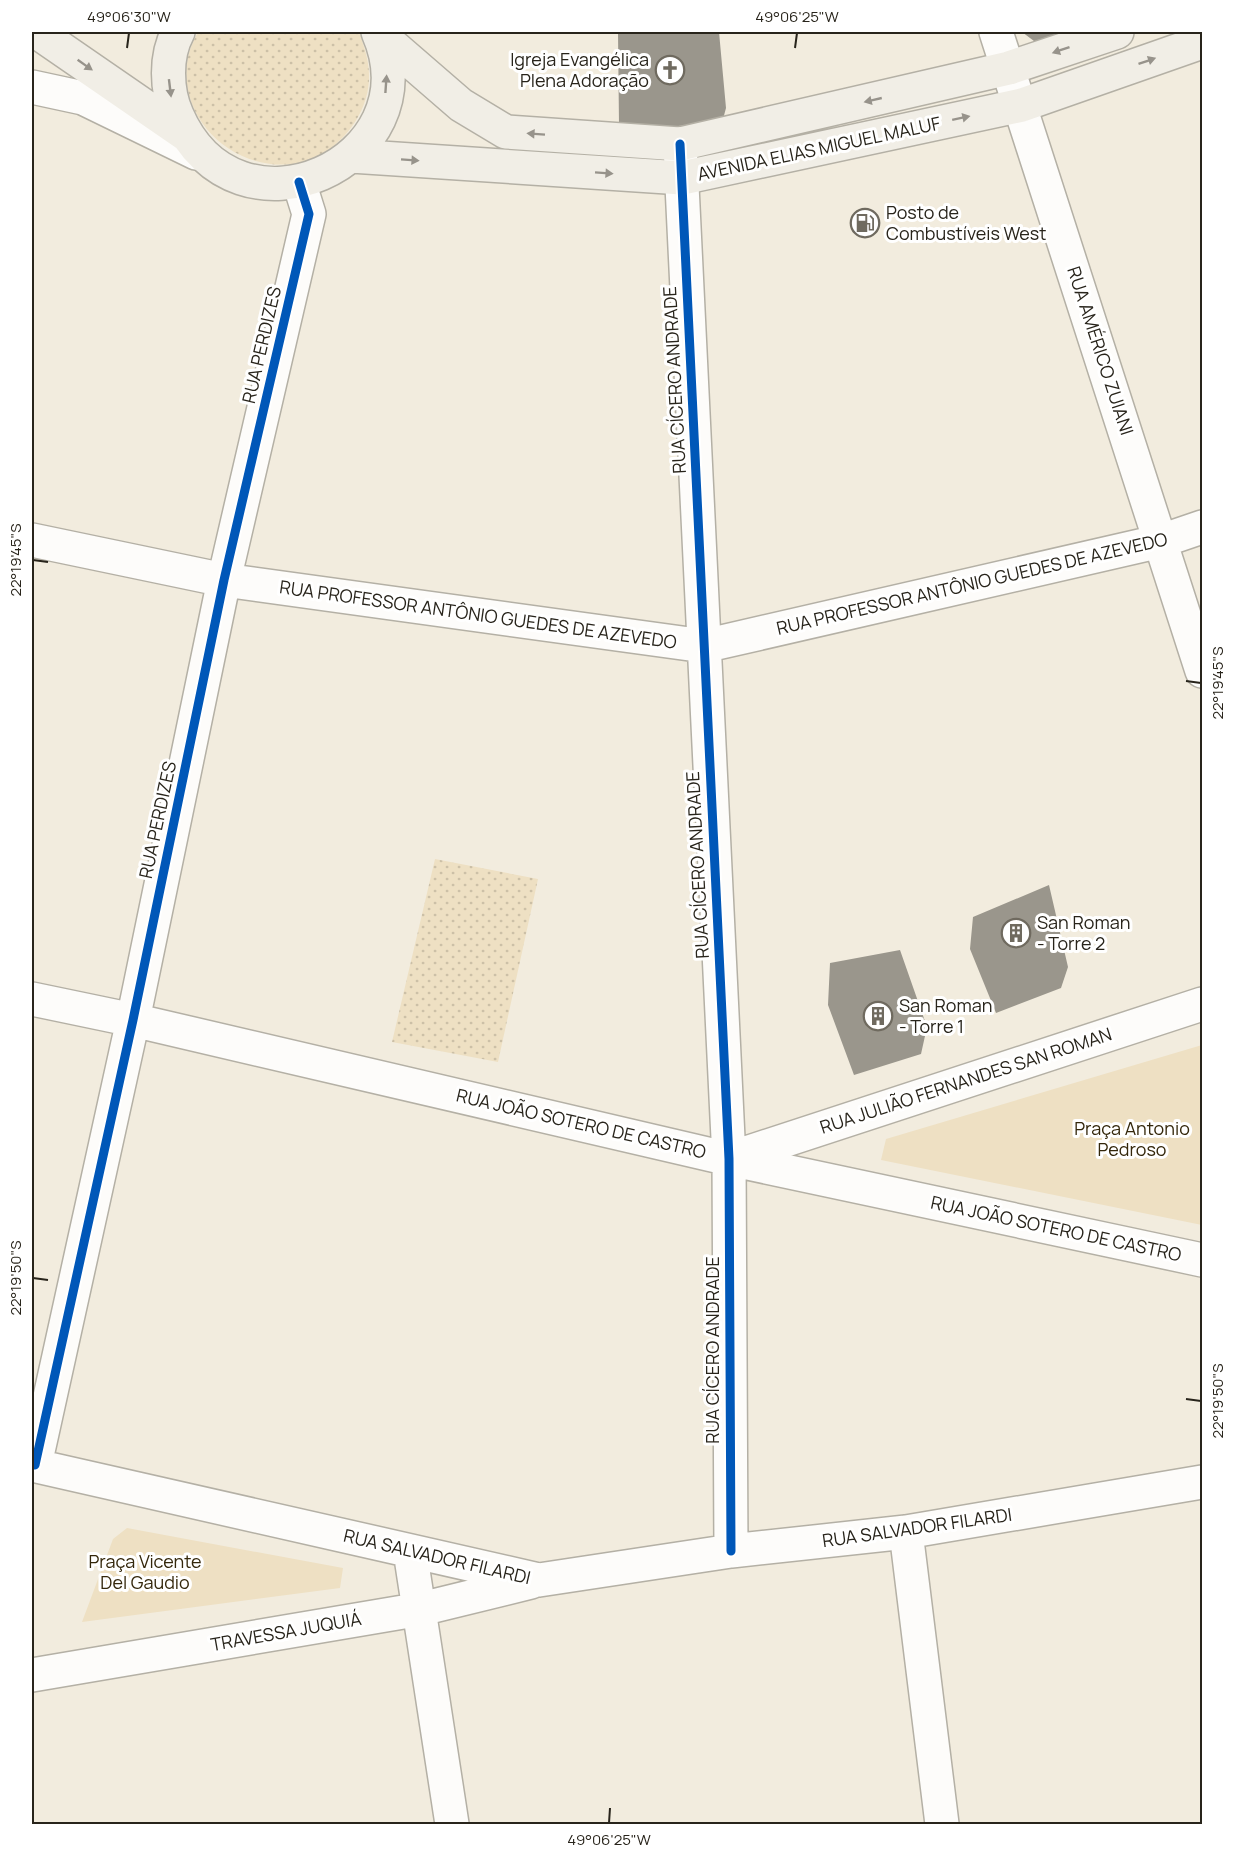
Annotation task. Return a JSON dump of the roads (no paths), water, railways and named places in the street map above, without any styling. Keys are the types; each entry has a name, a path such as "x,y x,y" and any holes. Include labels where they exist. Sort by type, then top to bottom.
{"main road":[{"path":"37,32 185,134 206,159 234,176 266,184 299,182 327,173 351,156 372,131 385,100 387,67 378,33"},
{"path":"178,32 168,72 172,104 185,134"},
{"name":"AVENIDA ELIAS MIGUEL MALUF","path":"378,33 461,105 506,132 680,144 1009,68 1117,32"},
{"name":"AVENIDA ELIAS MIGUEL MALUF","path":"351,156 682,178 1022,105 1203,42"}],"street":[{"name":"RUA AMÉRICO ZUIANI","path":"996,32 1022,105 1203,671"},
{"path":"32,87 83,98 206,159"},
{"name":"RUA CÍCERO ANDRADE","path":"680,144 729,1159 731,1551"},
{"name":"RUA PERDIZES","path":"33,1465 133,1020 224,580 309,213 299,182"},
{"name":"RUA PROFESSOR ANTÔNIO GUEDES DE AZEVEDO","path":"32,540 224,580 704,646 1161,541 1203,527"},
{"name":"RUA JOÃO SOTERO DE CASTRO","path":"32,999 133,1020 729,1159 1203,1260"},
{"name":"RUA JULIÃO FERNANDES SAN ROMAN","path":"729,1159 1203,1004"},
{"name":"RUA SALVADOR FILARDI","path":"33,1465 539,1580 731,1551 906,1532 1203,1482"},
{"path":"906,1532 942,1824"},
{"path":"410,1551 421,1609 452,1824"},
{"name":"TRAVESSA JUQUIÁ","path":"32,1675 421,1609 539,1580"}],"place":[{"name":"Igreja Evangélica Plena Adoração","path":"670,70"},
{"name":"Posto de Combustíveis West","path":"865,223"},
{"name":"San Roman - Torre 2","path":"1016,933"},
{"name":"San Roman - Torre 1","path":"878,1016"}],"park label":[{"name":"Praça Antonio Pedroso","path":"1132,1139"},
{"name":"Praça Vicente Del Gaudio","path":"145,1572"}]}
